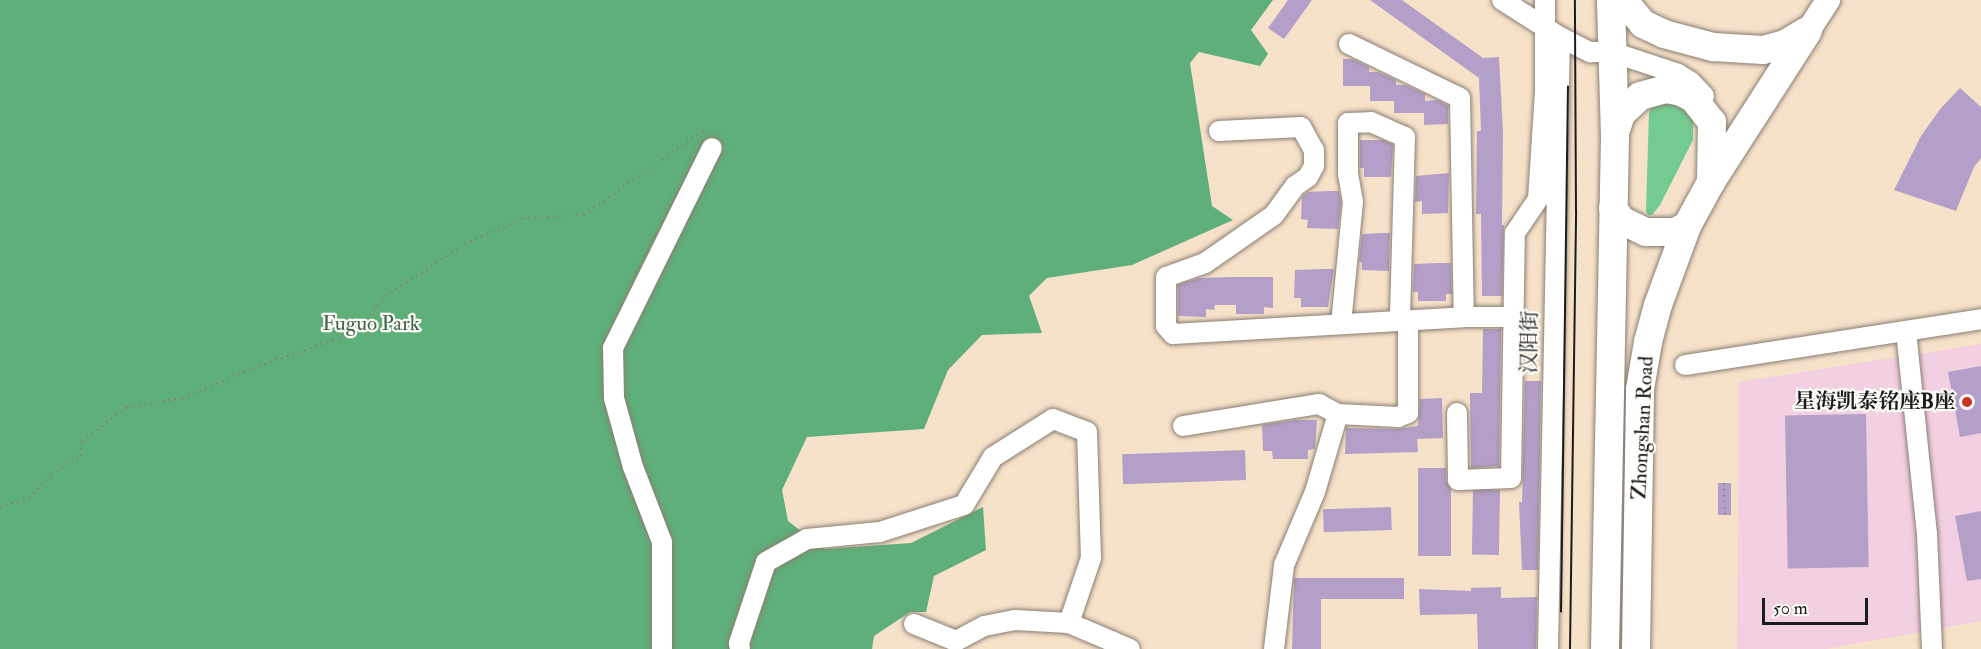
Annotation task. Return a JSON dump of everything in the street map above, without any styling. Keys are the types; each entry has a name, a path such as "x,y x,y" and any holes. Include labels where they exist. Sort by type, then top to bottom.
{"highway":[{"name":"Zhongshan Road","path":"1605,649 1615,137 1613,81 1601,52 1611,0"},
{"path":"1623,0 1643,24 1664,34 1713,47 1763,50 1785,44 1808,31"},
{"name":"Zhongshan Road","path":"1636,649 1640,389 1648,342 1658,305 1688,226 1711,182 1808,31"},
{"path":"1615,137 1621,114 1640,96 1666,89 1687,95 1702,107 1712,122 1711,182"},
{"path":"1613,208 1621,220 1646,232 1675,232 1688,226"}],"main road":[{"path":"1808,31 1828,0"}],"street":[{"path":"1502,0 1553,32 1601,52 1678,74 1702,92 1712,122"},
{"path":"1457,413 1458,480 1511,478 1515,233 1538,199 1545,91 1553,32 1545,0"},
{"name":"汉阳街","path":"1548,649 1553,32"},
{"path":"1349,44 1460,98 1464,317"},
{"path":"1183,426 1319,404 1338,414 1398,417 1408,413 1404,321 1405,137 1371,122 1348,123 1347,175 1353,202 1341,324"},
{"path":"1219,131 1301,127 1314,150 1314,166 1308,177 1295,186 1274,215 1205,263 1166,277 1166,326 1173,334 1464,317 1514,317"},
{"path":"662,649 662,542 633,467 614,398 613,348 712,148"},
{"path":"1685,365 1981,319"},
{"path":"1906,331 1927,534 1932,649"},
{"path":"1274,649 1284,565 1315,492 1338,414"},
{"path":"740,649 739,643 766,562 807,539 880,532 964,505 993,458 1053,419 1087,432 1091,558 1069,623"},
{"path":"914,624 958,645 963,635 984,626 1016,620 1069,623 1130,649"}],"path":[{"path":"0,507 29,498 51,474 80,456 82,441 127,407 183,398 252,368 354,333 386,296 465,244 523,218 584,215 702,130 712,148"},
{"path":"1724,483 1725,515"}],"shaded area":[{"path":"1981,344 1981,621 1826,649 1737,649 1739,382"}],"green space":[{"name":"Fuguo Park","path":"0,0 1273,0 1251,30 1268,54 1260,66 1199,52 1190,63 1212,206 1233,220 1132,265 1047,278 1029,296 1042,333 982,335 948,370 924,429 807,437 782,490 788,521 824,549 911,543 983,507 986,550 934,576 926,612 910,612 874,636 872,649 0,649"},
{"path":"1679,99 1693,119 1693,140 1660,205 1652,215 1648,215 1646,211 1649,112 1654,103"}],"building":[{"path":"1288,0 1312,0 1284,39 1268,28"},
{"path":"1370,0 1402,0 1483,58 1499,57 1503,131 1502,296 1482,296 1481,214 1476,214 1477,131 1481,131 1479,78"},
{"path":"1343,59 1352,59 1369,67 1369,72 1378,72 1396,80 1396,85 1405,85 1425,94 1425,101 1438,100 1448,106 1448,124 1424,125 1424,113 1394,113 1394,101 1370,101 1370,86 1343,86"},
{"path":"1960,88 1981,107 1981,158 1974,167 1956,211 1894,190 1921,136 1941,108"},
{"path":"1360,140 1383,140 1393,145 1391,177 1364,177 1364,168 1360,168"},
{"path":"1449,173 1448,213 1422,214 1422,201 1415,202 1416,176"},
{"path":"1339,191 1341,203 1338,229 1307,228 1308,220 1301,219 1302,197 1308,192"},
{"path":"1390,233 1389,271 1362,270 1362,262 1359,262 1362,234"},
{"path":"1451,263 1452,294 1446,294 1446,301 1418,301 1418,292 1413,292 1414,264"},
{"path":"1334,269 1328,307 1301,307 1301,298 1294,298 1295,270"},
{"path":"1273,277 1273,308 1264,307 1264,314 1236,314 1236,305 1215,305 1214,310 1206,309 1206,317 1178,316 1178,285 1199,278"},
{"path":"1483,329 1501,329 1499,466 1471,468 1470,393 1482,393"},
{"name":"星海凯泰铭座B座","path":"1981,366 1981,433 1960,437 1948,372"},
{"path":"1525,381 1541,381 1538,570 1522,570 1519,502 1522,502"},
{"path":"1442,398 1443,438 1417,439 1418,452 1345,454 1346,428 1397,429 1418,426 1420,399"},
{"path":"1866,414 1869,567 1788,568 1785,415"},
{"path":"1295,420 1317,420 1315,449 1308,450 1308,459 1273,459 1272,451 1263,451 1262,425"},
{"path":"1245,450 1246,480 1123,484 1122,454"},
{"path":"1418,468 1446,468 1446,481 1451,489 1451,556 1418,556"},
{"path":"1718,483 1731,483 1731,515 1718,515"},
{"path":"1473,490 1500,490 1499,555 1472,555"},
{"path":"1391,507 1392,530 1324,532 1323,509"},
{"path":"1981,511 1981,579 1967,581 1955,516"},
{"path":"1294,578 1404,578 1404,599 1321,599 1321,649 1292,649"},
{"path":"1501,587 1501,598 1537,597 1536,649 1478,649 1477,614 1420,615 1419,589 1471,591 1471,588"}],"tram line":[{"path":"1570,649 1576,212 1575,0"},
{"path":"1561,612 1568,87"}],"place":[{"name":"星海凯泰铭座B座","path":"1967,402"}]}
